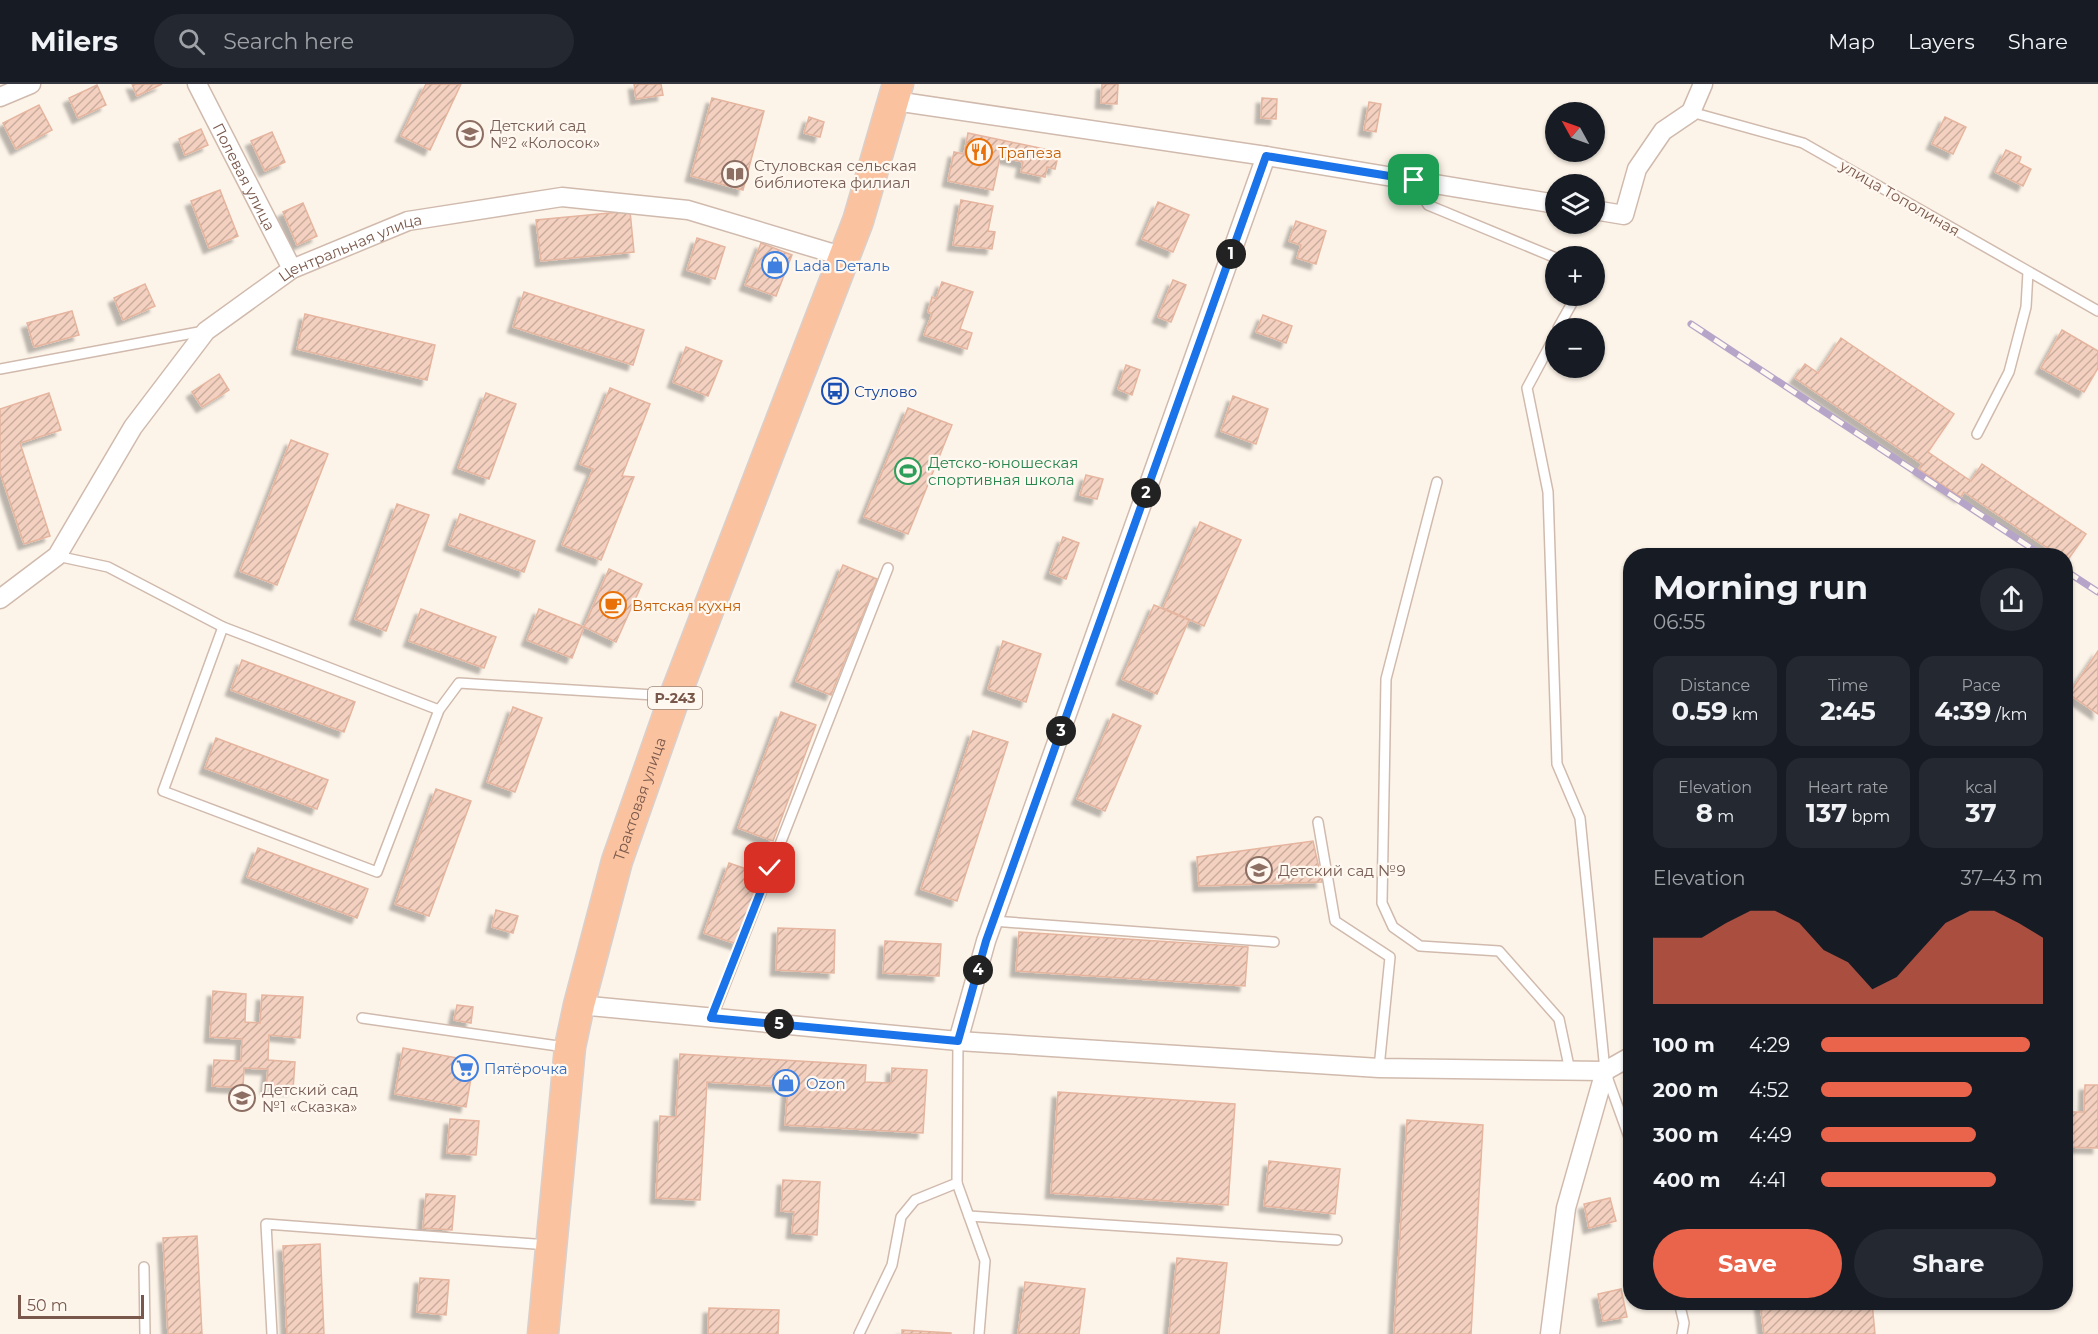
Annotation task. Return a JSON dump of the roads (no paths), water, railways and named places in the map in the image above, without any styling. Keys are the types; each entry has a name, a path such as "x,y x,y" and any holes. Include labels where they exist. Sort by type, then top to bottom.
{"highway":[{"name":"Трактовая улица","path":"543,1334 570,1047 617,861 675,696 844,257 897,92"}],"street":[{"path":"0,97 31,84"},
{"name":"Полевая улица","path":"197,84 292,269"},
{"path":"1605,212 1624,215 1637,169 1663,131 1691,112 1703,84"},
{"path":"897,92 1545,202"},
{"path":"958,1041 993,921 1266,156"},
{"name":"Центральная улица","path":"0,599 57,556 133,427 206,330 292,269 408,221 562,197 688,210 844,257"},
{"path":"579,1005 958,1041 1379,1068 1605,1071 1623,1061"},
{"path":"1550,1334 1566,1208 1605,1071"}],"lane":[{"name":"улица Тополиная","path":"1691,112 1803,142 2098,311"},
{"path":"1414,180 1428,205 1545,253"},
{"path":"1977,434 2009,372 2026,307 2028,272"},
{"path":"0,369 206,330"},
{"path":"1545,354 1527,388 1548,492 1557,765 1580,818 1605,1071 1623,1121"},
{"path":"1437,482 1386,679 1382,903 1393,927 1420,946 1499,951 1559,1019 1570,1071"},
{"path":"57,556 108,567 223,627 300,654 439,710"},
{"path":"711,1018 888,568"},
{"path":"223,627 163,790 377,872 439,710 459,683 675,696"},
{"path":"1318,822 1335,921 1390,957 1379,1068"},
{"path":"993,921 1274,942"},
{"path":"362,1018 570,1047"},
{"path":"958,1041 957,1182 985,1261 980,1334"},
{"path":"859,1334 892,1265 902,1217 915,1200 957,1182"},
{"path":"969,1216 1337,1240"},
{"path":"272,1334 266,1224 551,1245"},
{"path":"144,1267 145,1334"},
{"path":"1681,1310 1684,1323 1682,1334"}],"railway":[{"path":"1691,324 2031,548"},
{"path":"2073,576 2098,592"}],"place":[{"name":"Детский сад №2 «Колосок»","path":"470,134"},
{"name":"Трапеза","path":"979,152"},
{"name":"Стуловская сельская библиотека филиал","path":"735,174"},
{"name":"Lada Dеталь","path":"775,265"},
{"name":"Стулово","path":"835,391"},
{"name":"Детско-юношеская спортивная школа","path":"908,471"},
{"name":"Вятская кухня","path":"613,605"},
{"name":"Детский сад №9","path":"1259,870"},
{"name":"Пятёрочка","path":"465,1068"},
{"name":"Ozon","path":"786,1083"},
{"name":"Детский сад №1 «Сказка»","path":"242,1098"}]}
